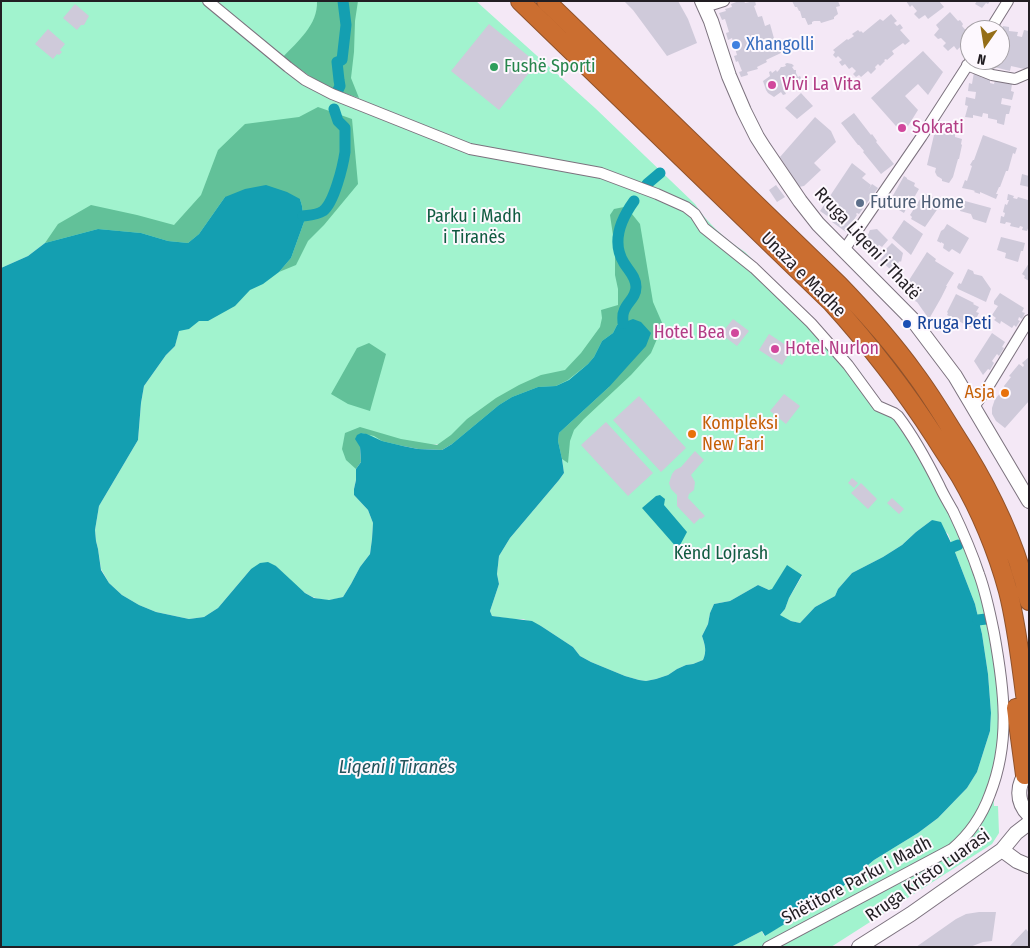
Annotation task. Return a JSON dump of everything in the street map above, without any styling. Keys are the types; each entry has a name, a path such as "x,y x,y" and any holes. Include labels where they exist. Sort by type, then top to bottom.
{"highway":[{"name":"Unaza e Madhe","path":"520,1 831,302 882,360 902,387 960,476 985,526 1003,574 1012,606 1019,643 1029,722"},
{"name":"Unaza e Madhe","path":"546,1 792,239 864,312 915,374 978,472 1004,525 1029,601"},
{"path":"935,437 938,456 962,497 970,516 1002,611 1027,772"},
{"path":"961,443 982,460 1015,523 1029,558"}],"street":[{"name":"Shëtitore Parku i Madh","path":"208,1 305,80 332,94 470,148 601,173 686,207 695,214 704,228 758,271 811,322 848,365 878,406 898,416 931,468 964,535 980,576 987,602 997,652 1004,715 1003,742 995,782 985,806 971,831 960,842 943,854 768,947"},
{"path":"704,4 724,1"},
{"path":"996,20 1008,1"},
{"name":"Rruga Liqeni i Thatë","path":"704,4 729,76 757,137 800,201 818,224 912,319 955,376 1029,500"},
{"path":"844,250 964,70"},
{"path":"982,70 992,75 1015,79 1029,73"},
{"path":"974,408 1029,320"},
{"path":"1027,772 1021,781 1019,791 1020,802 1028,816"},
{"name":"Rruga Kristo Luarasi","path":"859,947 1002,850 1028,816"},
{"path":"1002,850 1017,861 1029,866"}],"green space":[{"name":"Parku i Madh i Tiranës","path":"1,1 476,1 595,108 695,204 717,230 745,252 832,339 860,372 928,471 954,516 987,607 1002,718 993,780 994,806 998,806 999,833 992,844 831,947 731,947 762,931 764,936 834,894 874,860 918,833 938,818 967,788 977,772 990,731 991,713 982,634 975,604 948,534 932,520 902,545 852,573 838,589 835,596 815,607 800,623 779,616 785,609 802,576 773,590 758,585 730,601 714,604 702,636 705,648 703,660 686,665 668,675 646,681 625,676 591,662 580,656 573,647 541,626 523,619 492,616 490,611 499,584 497,574 499,556 510,538 564,473 562,459 452,444 360,447 354,495 368,510 373,523 372,539 370,554 360,567 343,597 327,600 312,597 293,583 276,566 251,569 218,608 204,617 189,619 156,612 122,595 109,583 101,569 95,530 99,506 138,440 144,386 166,355 175,346 179,330 45,243 28,256 1,268"},
{"path":"317,1 358,1 351,78 359,98 324,86 283,57 301,39 311,25"},
{"path":"318,107 352,119 358,184 308,241 296,265 279,272 291,258 304,222 300,199 225,197 199,234 188,243 168,241 141,233 98,229 45,243 58,224 91,205 174,225 201,195 218,150 245,124 299,117"},
{"path":"624,207 640,224 653,302 663,325 651,353 574,430 570,441 568,463 562,459 558,441 559,433 609,387 633,320 617,325 613,333 602,341 588,364 568,380 556,386 538,387 512,397 442,450 403,446 361,433 361,462 356,469 346,460 342,449 345,433 360,427 401,439 437,445 451,435 467,419 496,398 541,375 565,370 581,353 600,327 601,310 618,305 615,249 610,215 614,209"},
{"path":"369,343 386,354 370,411 348,404 331,394 357,348"}],"water":[{"name":"Liqeni i Tiranës","path":"266,185 287,192 300,199 304,222 291,258 279,272 263,284 250,290 235,306 208,321 199,321 189,329 179,331 175,346 166,355 144,386 138,440 99,506 95,530 101,570 109,583 122,595 156,612 189,619 204,617 218,608 251,569 260,563 268,562 276,566 305,593 314,598 329,600 343,597 360,567 370,554 372,539 373,523 368,510 354,495 356,469 361,462 360,447 355,439 357,435 361,433 367,434 382,441 418,449 442,450 512,397 538,387 556,386 569,380 588,364 602,341 613,333 617,325 633,319 641,322 651,333 646,346 609,387 559,433 558,441 564,473 510,538 499,556 497,574 499,584 490,611 492,616 532,621 573,647 580,656 591,662 639,680 656,679 686,665 703,660 705,648 702,636 714,604 730,601 758,585 769,590 772,589 787,565 802,575 780,615 800,623 815,607 835,596 838,589 852,573 902,545 932,520 941,522 953,547 975,604 988,674 991,713 990,731 977,772 967,788 938,818 918,833 874,860 834,894 765,936 762,931 731,947 1,947 1,268 28,256 45,243 98,229 141,233 168,241 188,243 199,234 225,197 245,189"},
{"path":"660,495 665,499 664,505 687,532 678,549 642,508 656,496"}],"building":[{"path":"624,1 678,1 688,19 697,43 667,56 633,10"},
{"path":"744,1 745,3 755,1 756,5 754,6 758,17 762,16 765,26 770,24 775,42 779,41 781,48 779,49 781,53 766,60 767,62 757,67 758,69 747,72 748,75 741,77 739,72 742,71 734,56 737,55 732,38 728,40 726,33 729,32 725,19 722,20 719,13 726,11 725,9 732,7 731,4"},
{"path":"792,1 838,1 840,6 836,7 838,14 834,19 821,23 820,21 814,21 808,25"},
{"path":"906,1 939,1 944,7 928,19 925,15 919,19 914,14 917,11 912,5 910,7"},
{"path":"977,1 990,1 982,8 975,4"},
{"path":"75,4 89,16 84,25 81,25 77,30 63,18"},
{"path":"950,12 958,21 960,20 960,47 957,50 954,46 948,51 943,46 946,43 934,35 939,29 936,25"},
{"path":"891,14 897,21 894,23 897,26 900,24 903,28 900,30 910,41 905,45 903,43 892,51 894,54 887,60 884,60 880,66 878,64 871,74 868,71 861,77 859,75 856,77 853,74 856,71 852,67 849,69 845,64 842,66 839,62 842,60 838,56 836,58 833,55 835,52 833,50 854,36 852,34 858,30 863,33 880,19 883,21"},
{"name":"Fushë Sporti","path":"489,24 537,63 499,110 451,71"},
{"path":"48,29 65,44 60,50 62,52 53,59 35,44"},
{"path":"1024,30 1029,31 1029,70 1011,66 1010,71 1006,70 1010,70 1010,31 1018,32 1017,36 1022,37"},
{"path":"923,51 943,72 928,95 918,84 905,96 918,110 903,134 871,98"},
{"path":"785,64 794,66 792,67 796,70 798,77 800,76 801,78 800,83 796,82 793,86 787,88 786,94 783,95 781,92 774,97 768,93 763,81 770,76 769,72 771,71 772,73 776,70 777,72 781,67 786,66"},
{"path":"974,72 982,74 981,77 990,79 990,83 994,84 995,80 1012,84 1011,91 1014,92 1012,100 1002,98 1001,104 1011,106 1009,114 1006,114 1004,125 997,123 997,120 988,118 988,114 983,113 982,117 973,115 973,118 965,117 968,106 965,105 966,97 975,99 976,92 968,91 969,83 972,84"},
{"path":"801,93 813,106 797,119 785,108"},
{"path":"854,113 894,164 881,174 841,123"},
{"path":"815,117 831,131 836,142 814,163 821,170 804,186 799,187 780,157"},
{"path":"941,130 946,132 946,135 949,132 955,133 955,137 962,139 959,159 949,183 942,181 937,176 936,168 927,165 934,135"},
{"path":"983,135 1017,148 1015,154 1013,153 1008,171 1006,171 996,194 998,194 996,199 980,192 980,194 962,188 965,180 967,181 972,166 970,165 974,160"},
{"path":"852,163 866,174 862,178 871,185 868,190 872,184 878,188 859,214 856,214 846,232 820,211"},
{"path":"1022,174 1029,176 1029,187 1020,185"},
{"path":"904,176 915,183 914,186 919,189 904,213 899,210 901,206 893,204 894,201 891,199"},
{"path":"776,185 785,197 777,202 769,190"},
{"path":"924,193 933,197 941,204 925,227 911,219 910,215"},
{"path":"1008,194 1014,196 1013,198 1017,199 1018,197 1028,200 1029,226 1027,231 1022,230 1023,227 1020,226 1019,228 1010,226 1011,223 1000,223 1001,216 1004,217 1005,204 1007,205 1009,200 1007,200"},
{"path":"965,201 991,208 986,223 973,219 971,214 960,211"},
{"path":"904,220 923,234 911,255 892,238"},
{"path":"947,224 969,238 960,254 952,249 949,252 943,248 944,244 937,241 941,231"},
{"path":"877,229 888,240 882,247 879,245 872,252 861,242 870,230"},
{"path":"1001,237 1025,243 1018,262 1005,258 1006,253 997,250"},
{"path":"892,243 903,253 901,262 891,270 880,260 887,252 885,250"},
{"path":"927,252 936,259 935,261 954,273 929,319 915,301 918,297 904,288"},
{"path":"1029,263 1029,281 1022,274"},
{"path":"968,269 973,271 974,274 982,276 991,289 986,302 958,289 959,283 961,284"},
{"path":"1000,293 1024,308 1022,312 1025,313 1022,319 1019,317 1018,320 1020,321 1016,327 1014,325 1012,328 1001,321 1000,324 994,320 996,318 992,315 998,306 994,304 994,301"},
{"path":"956,294 979,307 976,312 979,313 970,327 947,315"},
{"name":"Hotel Bea","path":"733,319 749,331 737,346 721,334"},
{"path":"992,333 1005,342 1002,347 1004,348 999,356 997,354 992,361 994,363 990,370 988,369 983,375 974,361"},
{"name":"Hotel Nurlon","path":"769,334 792,349 782,365 759,350"},
{"path":"1029,357 1029,401 1005,428 996,421 992,414 995,399 1005,388 1004,386 1011,377 1009,376 1019,364 1023,367 1022,363"},
{"path":"784,394 800,406 786,424 770,411"},
{"path":"639,396 686,448 661,472 613,420"},
{"path":"606,422 653,473 628,496 581,445"},
{"path":"695,451 704,460 691,475 695,482 694,490 689,494 688,498 705,516 694,524 677,506 677,495 671,489 669,483 675,470 681,467"},
{"path":"852,478 858,483 854,488 848,483"},
{"path":"861,483 877,499 868,509 851,493"},
{"path":"892,498 904,509 899,514 887,503"},
{"path":"996,912 992,941 970,947 916,947 956,919 966,914"},
{"path":"1026,929 1029,933 1029,947 1009,947"}],"waterway":[{"path":"338,90 340,86 337,62 342,60 346,25 343,1"},
{"path":"303,216 313,215 327,207 340,175 345,152 345,128 338,121 334,109"},
{"path":"647,184 660,173"},
{"path":"623,323 623,312 635,294 636,283 620,255 618,239 625,215 634,201"},
{"path":"953,547 958,545"},
{"path":"978,620 986,619"}],"place":[{"name":"Xhangolli","path":"736,45"},
{"name":"Fushë Sporti","path":"494,67"},
{"name":"Vivi La Vita","path":"772,85"},
{"name":"Sokrati","path":"902,128"},
{"name":"Future Home","path":"860,203"},
{"name":"Rruga Peti","path":"907,324"},
{"name":"Hotel Bea","path":"735,333"},
{"name":"Hotel Nurlon","path":"775,349"},
{"name":"Asja","path":"1005,393"},
{"name":"Kompleksi New Fari","path":"692,434"}],"park label":[{"name":"Kënd Lojrash","path":"721,554"}]}
